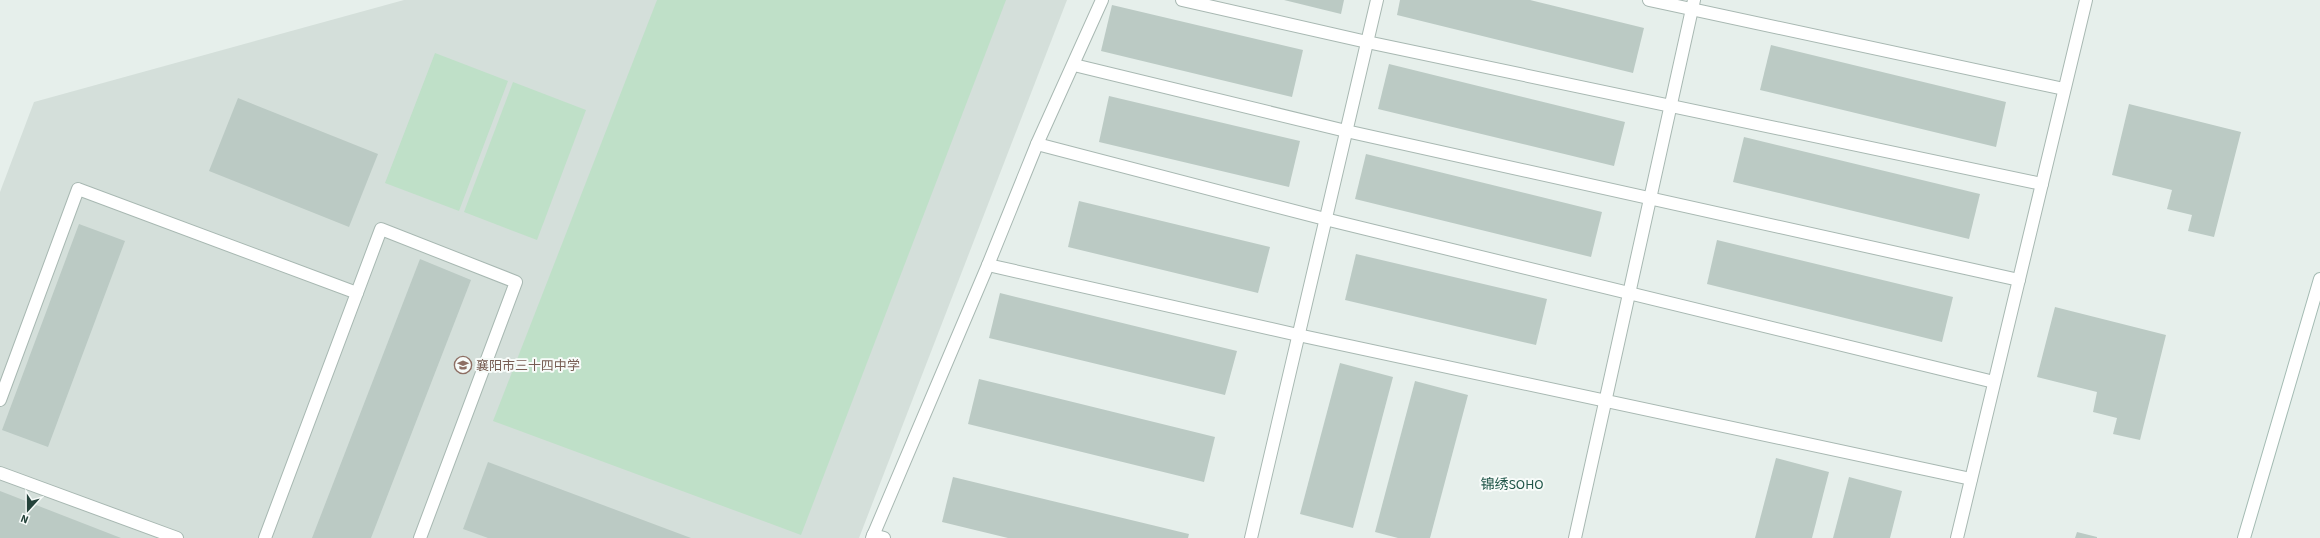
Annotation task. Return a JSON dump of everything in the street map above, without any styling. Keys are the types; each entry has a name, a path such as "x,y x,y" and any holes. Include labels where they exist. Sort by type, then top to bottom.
{"street":[{"path":"876,537 1037,144 1074,65 1102,0"},
{"path":"1182,0 1367,42 2042,184"},
{"path":"1251,538 1376,0"},
{"path":"1649,0 1693,5 2064,89"},
{"path":"1957,538 2086,0"},
{"path":"1575,538 1693,5"},
{"path":"1074,65 1346,131 2019,280"},
{"path":"1037,144 1325,220 1994,382"},
{"path":"0,400 78,189 357,293"},
{"path":"265,538 381,229 516,282 420,538"},
{"path":"988,265 1298,335 1971,479"},
{"path":"2244,538 2320,280"},
{"path":"0,473 177,538"}],"shaded area":[{"name":"襄阳市三十四中学","path":"404,0 1067,0 859,538 0,538 0,192 34,102"}],"green space":[{"path":"657,0 1006,0 801,535 493,421"},
{"path":"435,53 508,81 459,211 385,183"},
{"path":"513,82 586,110 537,240 464,212"}],"building":[{"path":"1284,0 1344,0 1341,14"},
{"path":"1400,0 1530,0 1644,28 1633,73 1397,15"},
{"path":"1112,5 1303,50 1292,97 1101,51"},
{"path":"1771,45 2006,102 1996,147 1760,90"},
{"path":"1389,64 1625,122 1614,166 1378,109"},
{"path":"1109,96 1300,141 1289,187 1099,142"},
{"path":"238,98 378,154 349,227 209,171"},
{"path":"2129,104 2241,132 2214,237 2188,231 2192,215 2167,209 2172,190 2112,175"},
{"path":"1744,137 1980,194 1969,239 1733,182"},
{"path":"1366,154 1602,212 1591,257 1355,199"},
{"path":"1079,201 1270,247 1258,293 1068,247"},
{"path":"79,224 125,241 48,447 2,430"},
{"path":"1717,240 1953,297 1942,342 1707,284"},
{"path":"1356,254 1547,299 1536,345 1345,300"},
{"path":"420,259 471,280 371,538 312,538"},
{"path":"1000,293 1237,351 1225,395 989,338"},
{"path":"2055,307 2166,335 2140,440 2113,434 2117,418 2093,412 2097,392 2037,377"},
{"path":"1340,363 1393,377 1353,528 1300,514"},
{"path":"979,379 1215,437 1204,482 968,424"},
{"path":"1415,381 1468,395 1430,538 1398,538 1375,532"},
{"path":"1776,458 1829,472 1812,538 1755,538"},
{"path":"488,462 691,538 488,538 463,529"},
{"path":"953,477 1189,534 1188,538 1008,538 942,522"},
{"path":"1849,477 1902,491 1890,538 1833,538"},
{"path":"0,491 121,538 0,538"},
{"path":"2077,532 2097,537 2097,538 2075,538"}],"place":[{"name":"襄阳市三十四中学","path":"463,365"}],"district":[{"name":"锦绣SOHO","path":"1512,484"}]}
